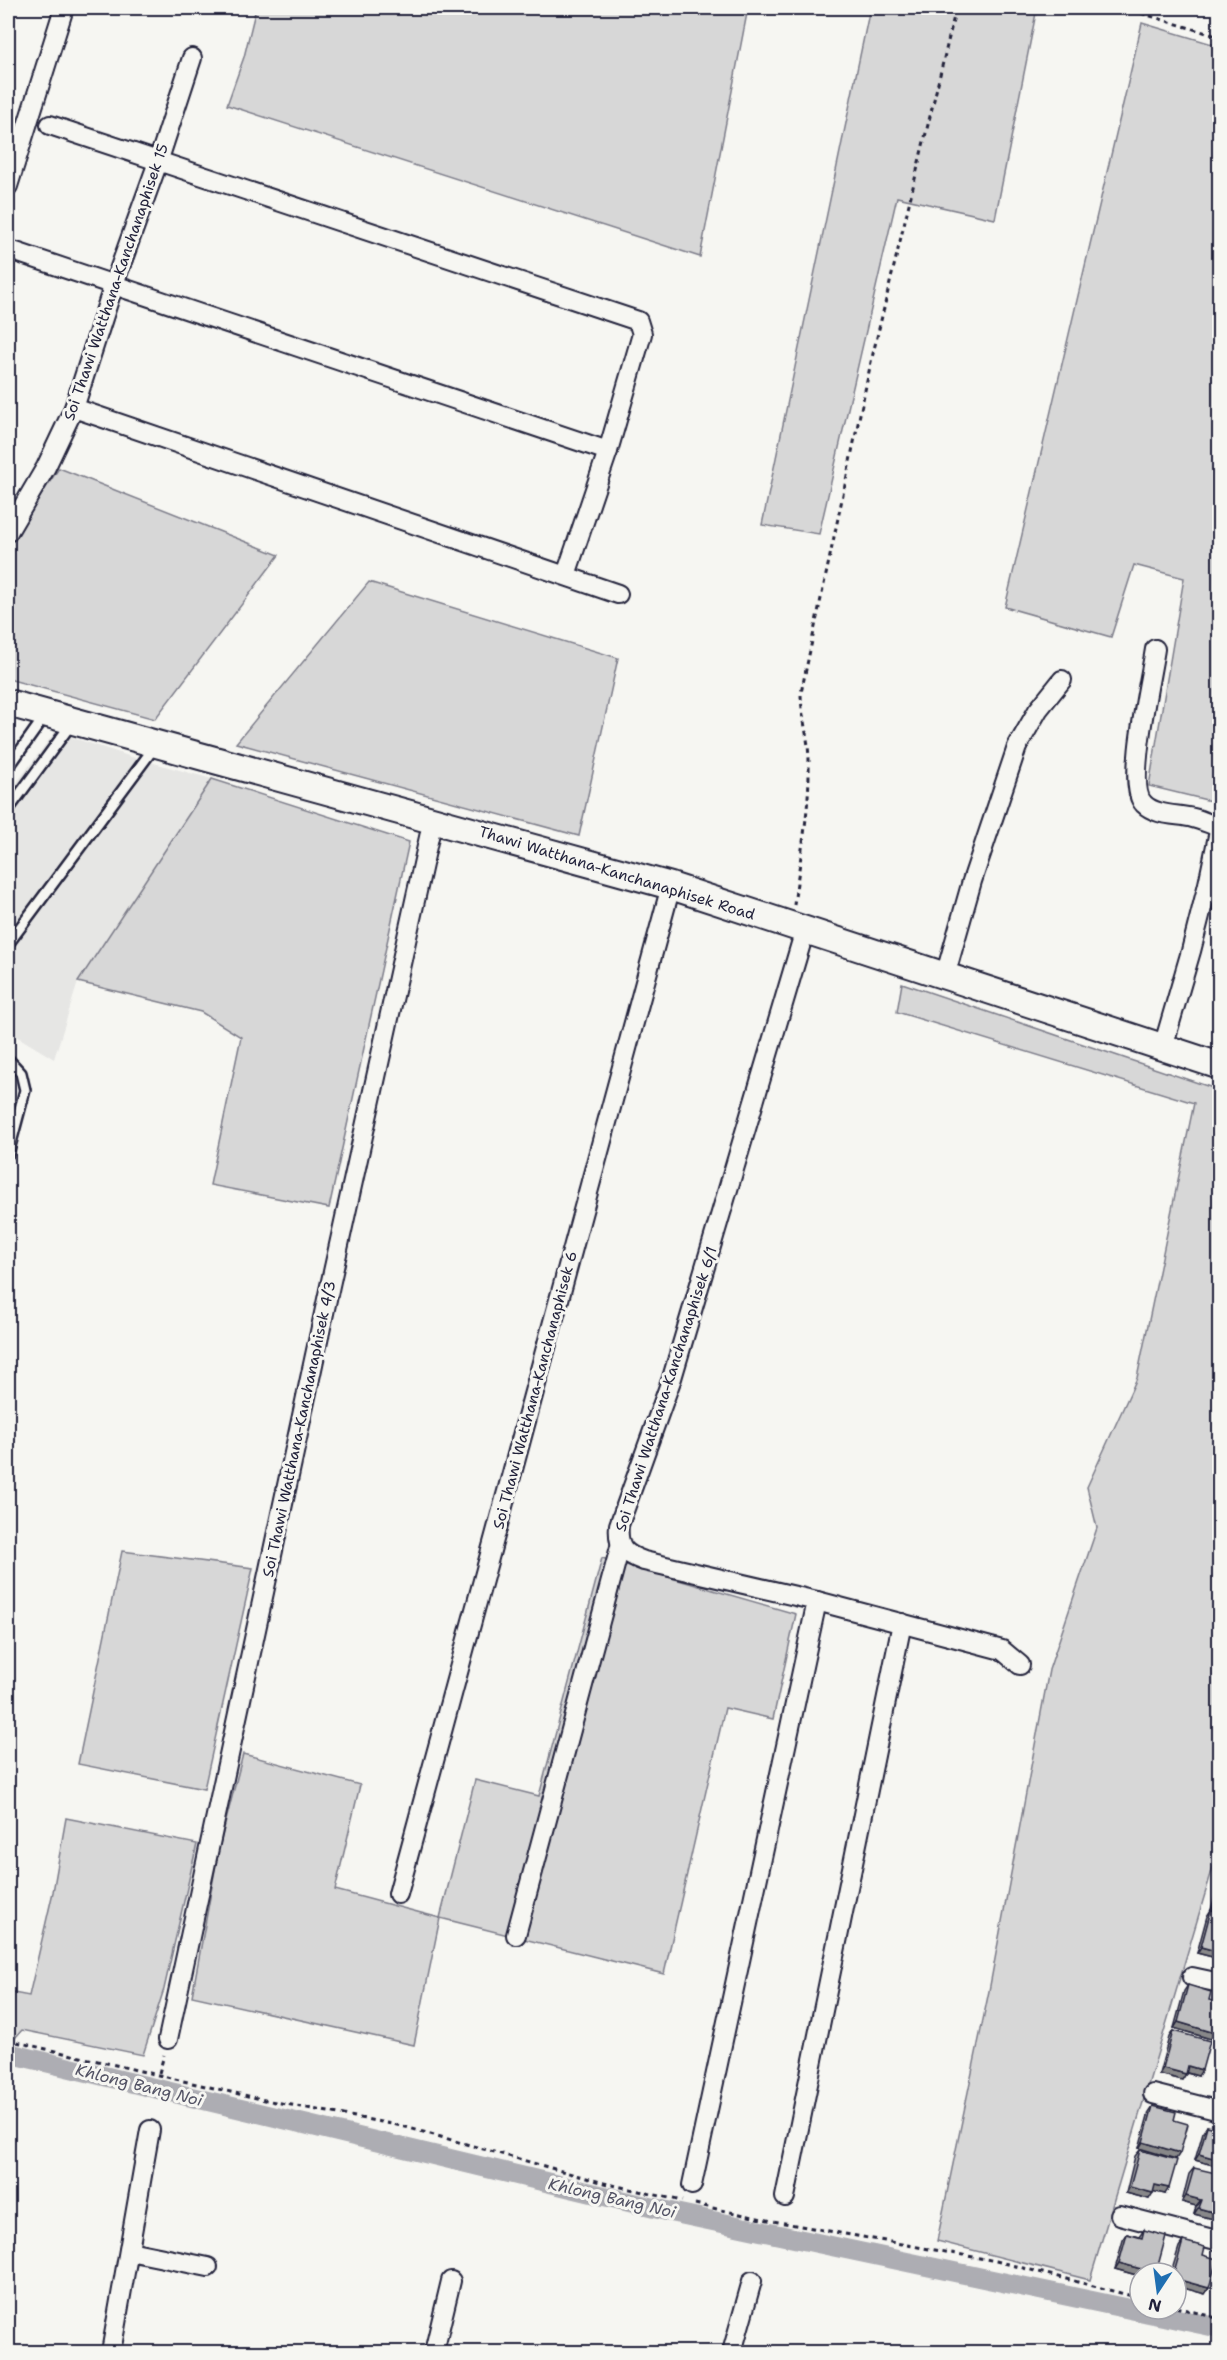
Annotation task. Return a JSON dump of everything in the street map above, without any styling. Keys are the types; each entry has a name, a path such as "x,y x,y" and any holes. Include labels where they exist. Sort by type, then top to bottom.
{"street":[{"path":"8,186 64,8"},
{"name":"Soi Thawi Watthana-Kanchanaphisek 15","path":"8,532 46,467 74,408 192,58"},
{"path":"50,125 638,321 642,334 608,451 566,575"},
{"path":"10,250 608,451"},
{"path":"74,408 618,594"},
{"path":"1155,649 1137,757 1138,796 1144,804 1154,810 1219,826 1208,884 1163,1047"},
{"path":"945,976 972,881 1017,747 1038,710 1062,680"},
{"name":"Thawi Watthana-Kanchanaphisek Road","path":"8,703 672,886 1220,1066"},
{"name":"Soi Thawi Watthana-Kanchanaphisek 4/3","path":"168,2039 433,819"},
{"name":"Soi Thawi Watthana-Kanchanaphisek 6","path":"398,1894 672,886"},
{"name":"Soi Thawi Watthana-Kanchanaphisek 6/1","path":"798,928 672,1378 619,1525 618,1541 620,1547 631,1557 817,1601 1002,1650 1020,1665"},
{"path":"516,1935 620,1547"},
{"path":"692,2185 817,1601"},
{"path":"785,2197 902,1623"},
{"path":"1192,1977 1220,1983"},
{"path":"1153,2094 1220,2111"},
{"path":"111,2352 150,2130"},
{"path":"1120,2215 1220,2241"},
{"path":"129,2251 207,2267"},
{"path":"434,2352 451,2281"},
{"path":"732,2352 752,2281"}],"lane":[{"path":"8,768 47,714"},
{"path":"8,810 74,721"},
{"path":"8,944 158,743"},
{"path":"8,1059 21,1073 25,1090 9,1140 8,1154"}],"path":[{"path":"798,928 809,760 801,714 801,693 871,362 956,8"},
{"path":"1124,8 1220,36"},
{"path":"8,2040 265,2100 402,2126 604,2183 762,2219 996,2261 1128,2295"},
{"path":"1188,2310 1220,2319"}],"shaded area":[{"path":"256,8 748,8 700,257 227,105 244,57"},
{"path":"870,8 1037,8 995,219 897,197 819,534 762,525"},
{"path":"1142,23 1219,46 1219,803 1149,786 1184,578 1134,565 1111,637 1005,607"},
{"path":"59,468 279,555 155,719 8,679 8,545"},
{"path":"369,582 618,658 579,836 236,743"},
{"path":"55,732 132,757 212,779 78,982 54,1059 8,1031 8,794"},
{"path":"212,779 409,842 329,1208 210,1185 241,1037 201,1012 78,982"},
{"path":"902,983 1219,1090 1219,1847 1090,2280 937,2241 989,1991 1049,1670 1097,1528 1087,1487 1137,1378 1194,1103 897,1012"},
{"path":"122,1551 253,1568 204,1789 78,1764"},
{"path":"602,1558 796,1614 773,1719 725,1708 664,1974 440,1918 475,1780 539,1796"},
{"path":"243,1754 360,1785 335,1890 440,1918 414,2045 192,1996 219,1848"},
{"path":"66,1818 197,1844 164,1989 143,2055 22,2030 8,2046 8,1992 29,1996 53,1892"}],"building":[{"path":"1220,1889 1220,1905 1216,1904"},
{"path":"1211,1910 1220,1912 1220,1952 1201,1947"},
{"path":"1188,1985 1211,1992 1209,2000 1220,2003 1220,2016 1215,2033 1178,2022"},
{"path":"1173,2031 1210,2041 1202,2070 1188,2066 1186,2074 1163,2068"},
{"path":"1153,2106 1176,2112 1174,2120 1188,2124 1180,2153 1143,2142"},
{"path":"1207,2126 1220,2129 1220,2160 1199,2154"},
{"path":"1140,2150 1177,2160 1169,2188 1155,2185 1153,2193 1130,2187"},
{"path":"1194,2168 1220,2174 1220,2214 1198,2208 1201,2200 1186,2196"},
{"path":"1144,2230 1166,2236 1159,2261 1128,2261 1128,2265 1119,2263 1127,2234 1142,2238"},
{"path":"1183,2241 1205,2247 1203,2255 1217,2259 1209,2288 1188,2282 1188,2261 1177,2261"}],"waterway":[{"name":"Khlong Bang Noi","path":"8,2053 675,2213 1220,2328"}]}
